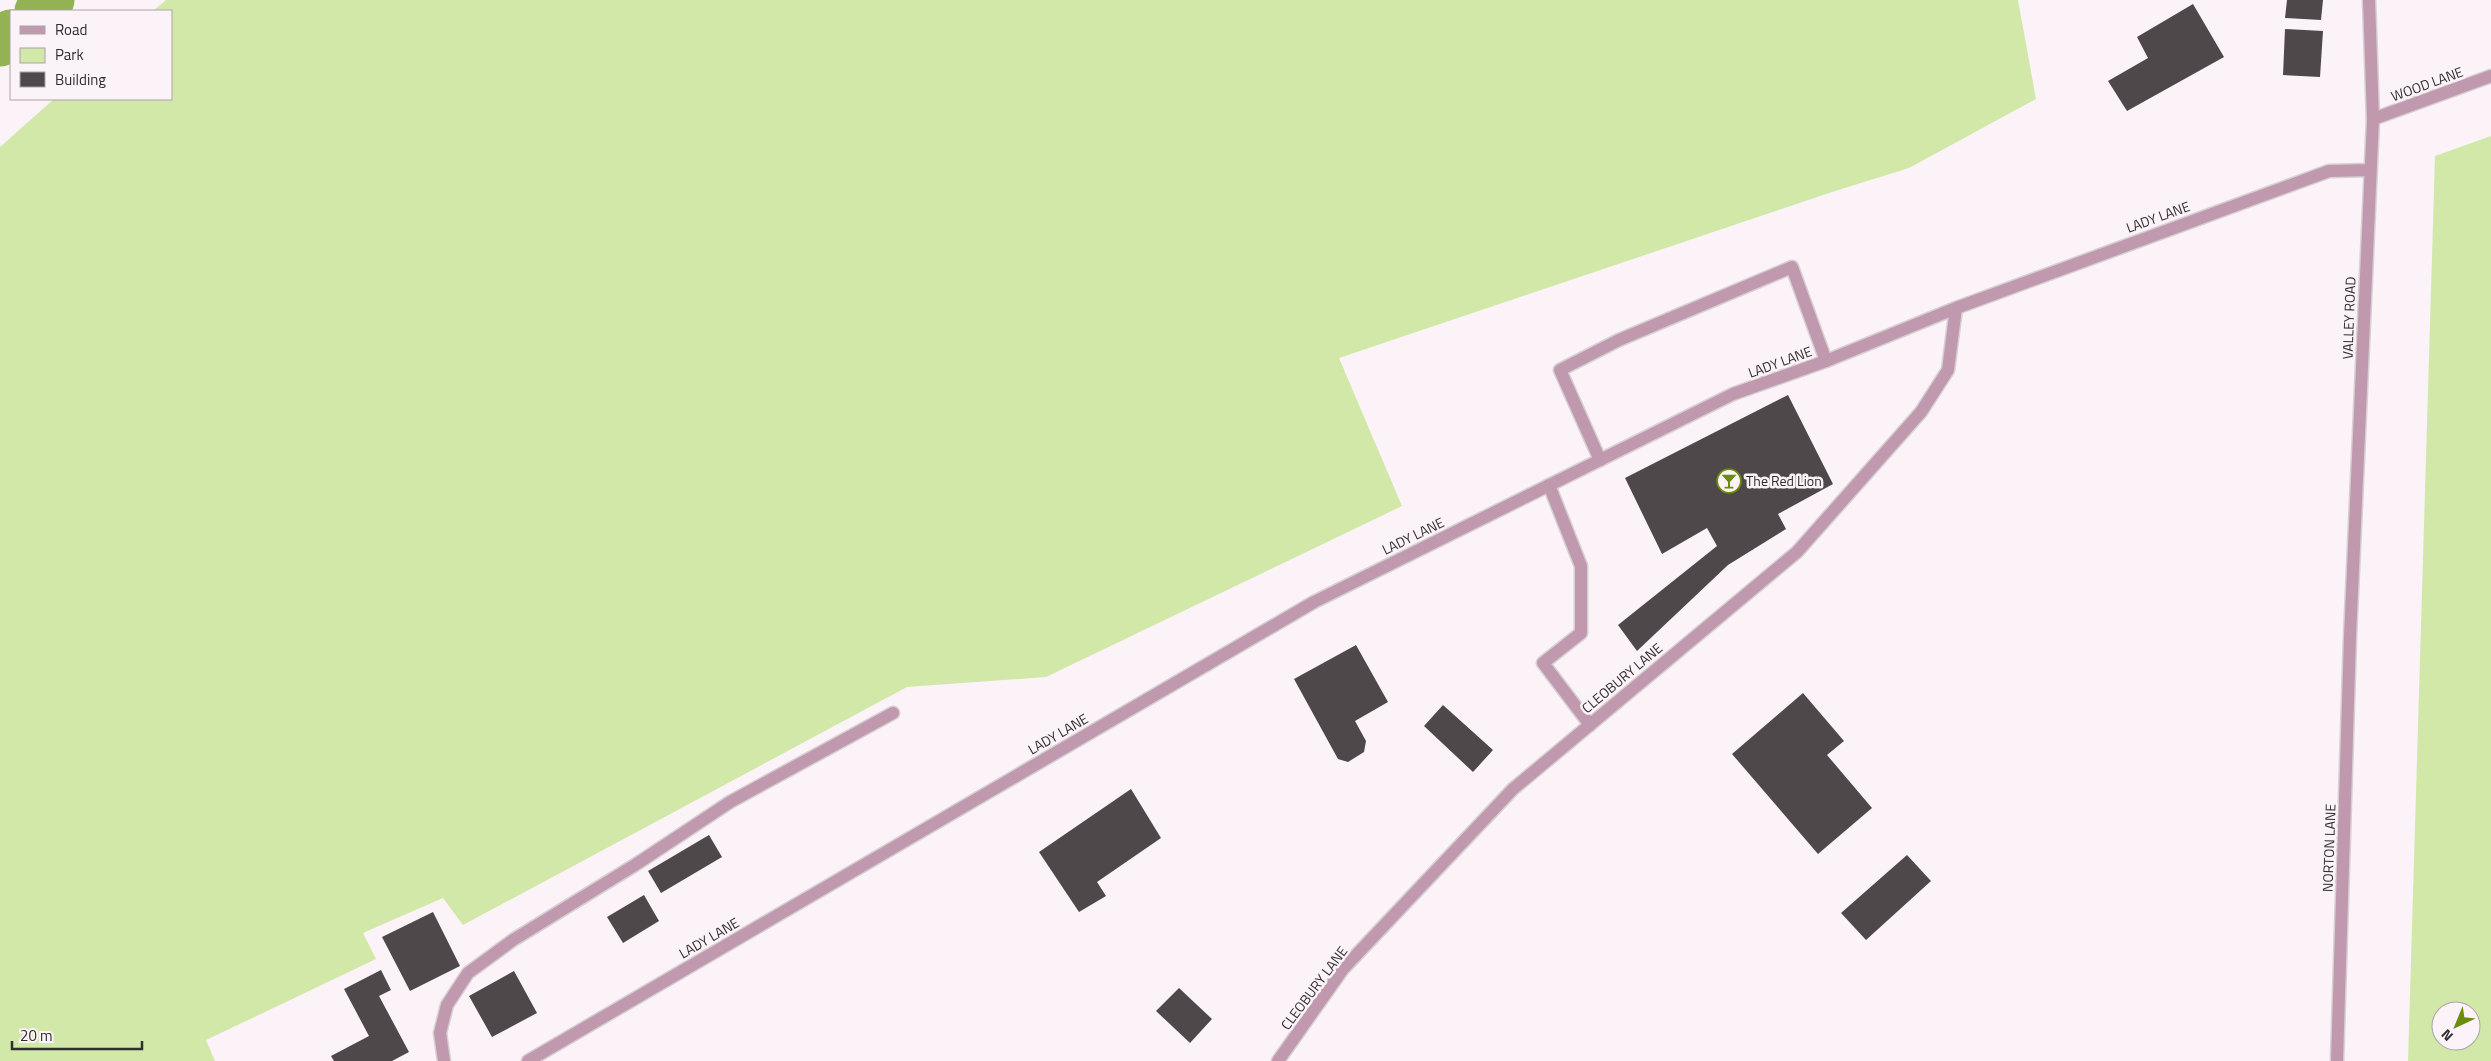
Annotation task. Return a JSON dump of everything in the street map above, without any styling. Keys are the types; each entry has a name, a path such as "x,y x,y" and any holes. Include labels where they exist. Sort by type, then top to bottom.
{"street":[{"name":"VALLEY ROAD","path":"2350,637 2373,120 2369,0"},
{"name":"WOOD LANE","path":"2373,120 2491,76"},
{"name":"LADY LANE","path":"528,1061 1314,602 1733,394 1826,361 1956,308 2329,170 2370,170"},
{"path":"1600,460 1560,370 1619,340 1792,267 1826,361"},
{"name":"CLEOBURY LANE","path":"1278,1061 1343,969 1513,789 1797,552 1922,412 1948,370 1956,308"},
{"path":"1549,485 1581,566 1581,633 1543,663 1590,725"},
{"name":"NORTON LANE","path":"2337,1061 2350,637"},
{"path":"444,1061 440,1033 447,1004 468,973 513,940 730,802 893,713"}],"green space":[{"path":"166,0 2018,0 2036,99 1909,168 1832,192 1339,358 1402,506 1046,677 907,687 463,925 443,898 363,933 376,959 206,1040 215,1061 0,1061 0,147 53,100 172,100 172,10 154,10"},
{"path":"2491,136 2491,1061 2408,1061 2435,156"}],"building":[{"path":"2287,0 2323,0 2321,20 2285,18"},
{"path":"2193,4 2224,57 2127,111 2108,81 2148,58 2137,37"},
{"path":"2285,29 2323,31 2320,77 2283,75"},
{"name":"The Red Lion","path":"1788,395 1833,484 1778,514 1786,529 1728,565 1637,651 1618,625 1717,546 1707,528 1662,554 1625,478"},
{"path":"1356,645 1388,702 1355,721 1366,741 1364,752 1348,762 1338,759 1294,679"},
{"path":"1803,693 1844,741 1827,755 1872,808 1818,854 1732,754"},
{"path":"1443,705 1493,750 1473,772 1424,726"},
{"path":"1131,789 1161,838 1097,882 1106,896 1079,912 1039,852"},
{"path":"709,835 722,857 661,893 648,871"},
{"path":"1907,855 1931,881 1866,940 1841,913"},
{"path":"644,895 659,921 623,943 607,917"},
{"path":"433,912 460,966 410,991 382,937"},
{"path":"381,970 391,990 379,996 409,1052 392,1061 334,1061 331,1056 369,1036 344,989"},
{"path":"514,971 537,1013 492,1037 469,996"},
{"path":"1179,988 1212,1019 1190,1043 1156,1011"}],"waterway":[{"path":"38,10 52,0"},
{"path":"0,44 10,33"}],"place":[{"name":"The Red Lion","path":"1729,481"}]}
